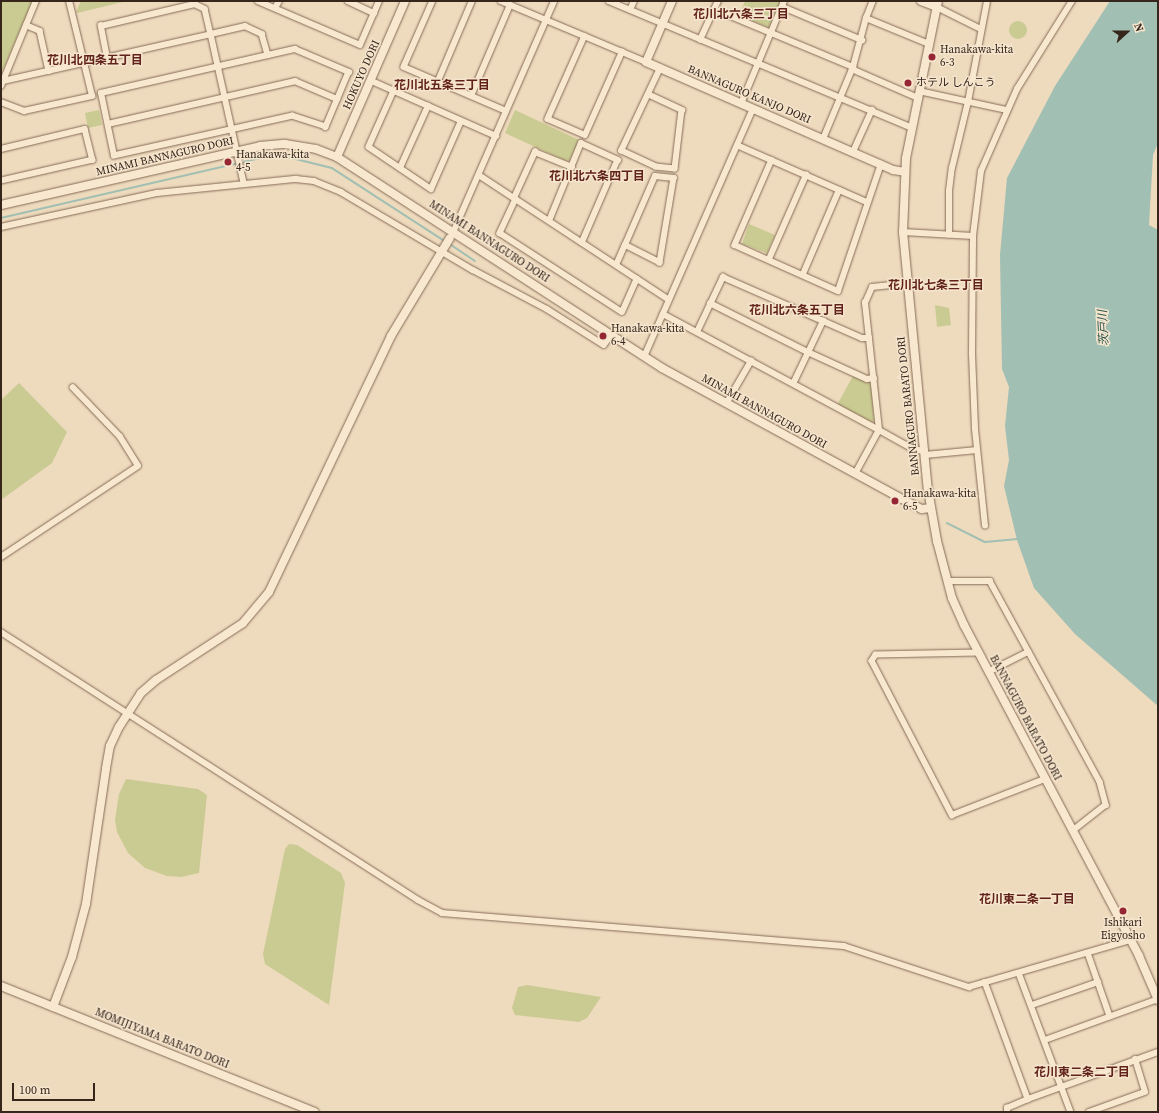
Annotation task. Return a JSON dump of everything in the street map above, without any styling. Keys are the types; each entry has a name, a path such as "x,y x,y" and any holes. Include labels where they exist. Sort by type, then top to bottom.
{"street":[{"path":"2,84 36,1"},
{"path":"1,102 24,111 92,96 69,1"},
{"path":"258,1 360,45 379,1"},
{"path":"275,8 278,1"},
{"path":"348,1 374,13"},
{"name":"HOKUYO DORI","path":"337,157 372,81 405,1"},
{"path":"433,1 404,67 506,112"},
{"path":"438,81 472,1"},
{"path":"501,1 646,62 672,1"},
{"path":"53,1006 72,957 86,904 110,746 126,714 141,693 156,680 243,623 269,592 391,336 452,236 554,1"},
{"path":"609,1 662,25 759,63 912,128"},
{"path":"630,10 634,1"},
{"path":"700,40 718,1"},
{"path":"823,139 853,68 862,40 866,18 873,1"},
{"path":"921,1 937,4 981,29"},
{"path":"949,235 949,191 952,168 968,102 987,1"},
{"path":"985,526 977,450 972,353 974,236 981,171 1006,110 1035,56 1072,1"},
{"path":"107,58 101,26 195,4 205,9 244,183"},
{"path":"741,104 784,4 862,40"},
{"name":"BANNAGURO BARATO DORI","path":"937,4 918,94 905,172 903,232 930,508 952,598 988,672 1131,940 1158,999"},
{"path":"471,96 510,5"},
{"path":"714,9 918,94 1006,110"},
{"path":"866,18 929,44"},
{"path":"26,25 40,31 49,71"},
{"path":"2,84 49,71 245,26 262,34 268,55"},
{"path":"585,36 548,119 566,127 585,135 622,52"},
{"path":"295,49 349,72 326,127 293,116 232,128 114,156 101,93 268,55 295,49"},
{"name":"BANNAGURO KANJO DORI","path":"646,62 881,164 905,172"},
{"path":"648,94 682,110 675,169 656,167 621,151 660,68"},
{"path":"108,124 295,81 337,99"},
{"path":"372,81 496,136"},
{"path":"394,91 369,148 431,189 461,121"},
{"path":"400,168 428,106"},
{"path":"644,357 753,109"},
{"path":"853,152 872,110"},
{"path":"1,149 85,129 92,160 1,181"},
{"path":"549,221 582,143 618,160 582,243"},
{"name":"MINAMI BANNAGURO DORI","path":"1,205 284,144 316,149 337,157 452,236 644,357 726,404 855,474 922,509 930,508"},
{"path":"737,145 867,202"},
{"path":"572,167 535,152 500,233 622,312 637,279"},
{"path":"772,160 735,245 803,274 838,291 881,164"},
{"path":"479,175 669,300"},
{"path":"769,260 806,175"},
{"path":"616,265 656,176 674,178 660,262 625,245"},
{"path":"1,227 157,193 244,183 296,179 328,186 444,248 473,270 547,309 604,345 611,335"},
{"path":"803,274 839,190"},
{"path":"903,232 974,236"},
{"path":"696,332 723,277 862,338 869,338"},
{"path":"855,474 878,430 874,378 865,303 872,287 908,283"},
{"path":"710,303 808,352 867,379 874,378"},
{"path":"663,314 913,449 924,453 977,450"},
{"path":"793,384 823,321"},
{"path":"726,404 751,361"},
{"path":"1,557 138,466 120,437 73,388"},
{"path":"947,581 990,581 1100,782 1106,804 1073,831"},
{"path":"1,632 126,714 418,900 442,913 844,946 970,987 1131,940"},
{"path":"988,672 1028,652"},
{"path":"979,653 876,655 872,661 952,815 1045,779"},
{"path":"1088,953 1110,1016"},
{"path":"1019,972 1063,1087 1071,1112"},
{"path":"985,982 1028,1099"},
{"path":"1032,1005 1098,982"},
{"name":"MOMIJIYAMA BARATO DORI","path":"1,986 305,1110 315,1112"},
{"path":"1045,1040 1158,999"},
{"path":"1007,1112 1007,1108 1028,1099 1158,1052"},
{"path":"1089,1112 1104,1110 1145,1092 1135,1060"}],"green space":[{"path":"1,1 33,1 1,74"},
{"path":"81,1 127,1 77,13 76,12"},
{"path":"745,1 781,1 771,28 739,16"},
{"path":"1014,21 1022,21 1027,26 1025,37 1022,39 1014,39 1009,34 1009,26"},
{"path":"99,110 102,125 88,128 85,113"},
{"path":"515,110 579,140 570,160 566,161 505,133"},
{"path":"749,224 775,235 767,253 742,244"},
{"path":"935,305 949,308 951,325 937,327"},
{"path":"853,376 871,383 874,421 871,423 837,405"},
{"path":"19,383 67,432 52,463 1,500 1,400"},
{"path":"126,779 198,789 207,795 199,873 181,877 167,876 145,868 128,853 117,832 115,820 119,794"},
{"path":"289,844 297,845 341,873 345,883 329,1005 265,964 263,954 285,849"},
{"path":"527,985 601,997 587,1018 579,1022 515,1015 512,1008 518,987"}],"water":[{"name":"茨戸川","path":"1110,1 1158,1 1158,143 1153,155 1149,225 1158,230 1158,706 1075,634 1034,588 1017,540 1004,486 1009,460 1005,426 1009,387 1002,369 1000,255 1007,178 1055,86"}],"waterway":[{"path":"1,218 260,158 284,156 332,168 445,241"},
{"path":"450,244 475,261"},
{"path":"947,523 985,542 1018,539"}],"place":[{"name":"Hanakawa-kita 6-3","path":"932,57"},
{"name":"ホテル しんこう","path":"908,83"},
{"name":"Hanakawa-kita 4-5","path":"228,162"},
{"name":"Hanakawa-kita 6-4","path":"603,336"},
{"name":"Hanakawa-kita 6-5","path":"895,501"},
{"name":"Ishikari Eigyosho","path":"1123,911"}],"district":[{"name":"花川北六条三丁目","path":"741,15"},
{"name":"花川北四条五丁目","path":"95,61"},
{"name":"花川北五条三丁目","path":"442,86"},
{"name":"花川北六条四丁目","path":"597,177"},
{"name":"花川北七条三丁目","path":"936,286"},
{"name":"花川北六条五丁目","path":"797,311"},
{"name":"花川東二条一丁目","path":"1027,900"},
{"name":"花川東二条二丁目","path":"1082,1073"}]}
